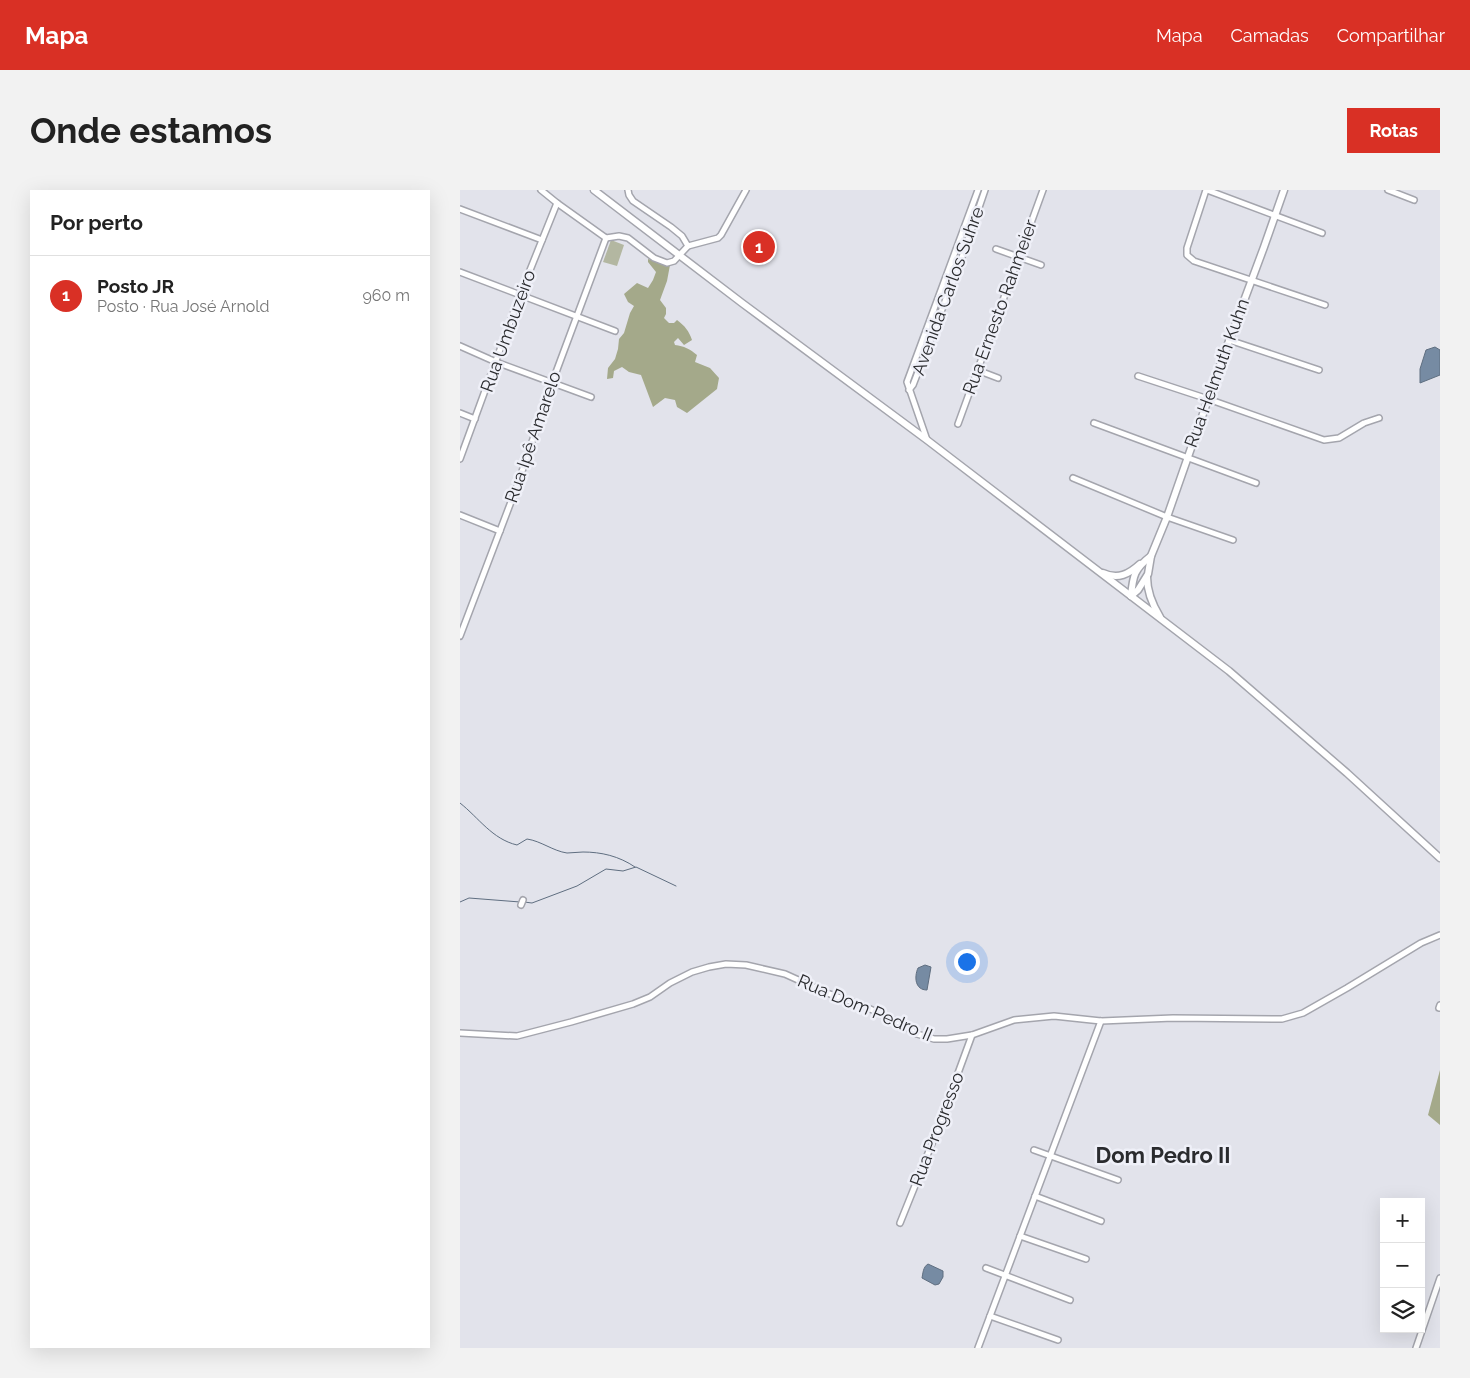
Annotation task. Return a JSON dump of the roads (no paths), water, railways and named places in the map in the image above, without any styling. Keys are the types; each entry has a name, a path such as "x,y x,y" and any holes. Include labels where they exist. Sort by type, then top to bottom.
{"main road":[{"path":"594,190 736,299 927,440 1229,671 1347,773 1440,858"},
{"name":"Rua Helmuth Kuhn","path":"1131,596 1138,590 1148,574 1151,556 1167,517 1228,340 1264,248 1284,190"},
{"path":"1097,571 1119,576 1130,573 1151,556"},
{"path":"1131,596 1132,582 1140,564"},
{"path":"1148,574 1147,584 1154,607 1168,625"}],"street":[{"path":"541,190 606,238 619,236 628,238 654,258 670,263 688,246 714,239 721,235 746,190"},
{"path":"628,190 633,200 682,236 688,246"},
{"name":"Avenida Carlos Suhre","path":"927,440 907,382 978,190"},
{"name":"Avenida Carlos Suhre","path":"909,390 913,385 986,190"},
{"name":"Rua Ernesto Rahmeier","path":"958,424 1043,190"},
{"path":"1322,233 1207,190 1187,248 1187,255 1194,261 1325,305"},
{"path":"1388,190 1414,200"},
{"name":"Rua Umbuzeiro","path":"460,459 520,295 557,203"},
{"path":"460,209 542,240"},
{"path":"962,234 969,237"},
{"name":"Rua Ipê Amarelo","path":"460,636 517,486 552,382 606,238"},
{"path":"996,249 1041,265"},
{"path":"460,272 616,331"},
{"path":"1228,340 1320,370"},
{"path":"460,346 496,362 591,397"},
{"path":"977,370 998,378"},
{"path":"1138,376 1324,440 1339,438 1364,424 1380,418"},
{"path":"460,413 475,419"},
{"path":"1094,423 1256,483"},
{"path":"1073,478 1167,517 1233,540"},
{"path":"460,515 500,531"},
{"name":"Rua Dom Pedro II","path":"460,1033 517,1036 571,1022 650,997 692,972 726,964 746,965 785,974 827,993 866,1007 898,1022 917,1034 934,1039 972,1035 1014,1020 1036,1017 1054,1016 1101,1021 1172,1018 1282,1019 1303,1013 1422,942 1440,935"},
{"path":"978,1348 1101,1021"},
{"name":"Rua Progresso","path":"900,1223 935,1136 972,1035"},
{"path":"1034,1150 1118,1180"},
{"path":"1035,1196 1101,1221"},
{"path":"1020,1236 1086,1259"},
{"path":"986,1268 1070,1300"},
{"path":"1416,1348 1440,1278"},
{"path":"990,1316 1058,1340"}],"water":[{"path":"1435,347 1440,350 1440,375 1420,383 1420,369 1426,350"},
{"path":"925,965 931,967 927,990 920,988 916,982 918,968"},
{"path":"928,1264 943,1271 943,1277 939,1284 935,1285 922,1278 924,1268"}],"waterway":[{"path":"460,803 493,833 508,842 517,845 527,839 567,853 596,853 616,857 635,867"},
{"path":"524,902 532,903 577,886 606,869 623,871 636,867 676,886"},
{"path":"460,902 469,898 520,902"}],"place":[{"name":"Posto JR","path":"759,247"}],"district":[{"name":"Dom Pedro II","path":"1163,1155"}]}
